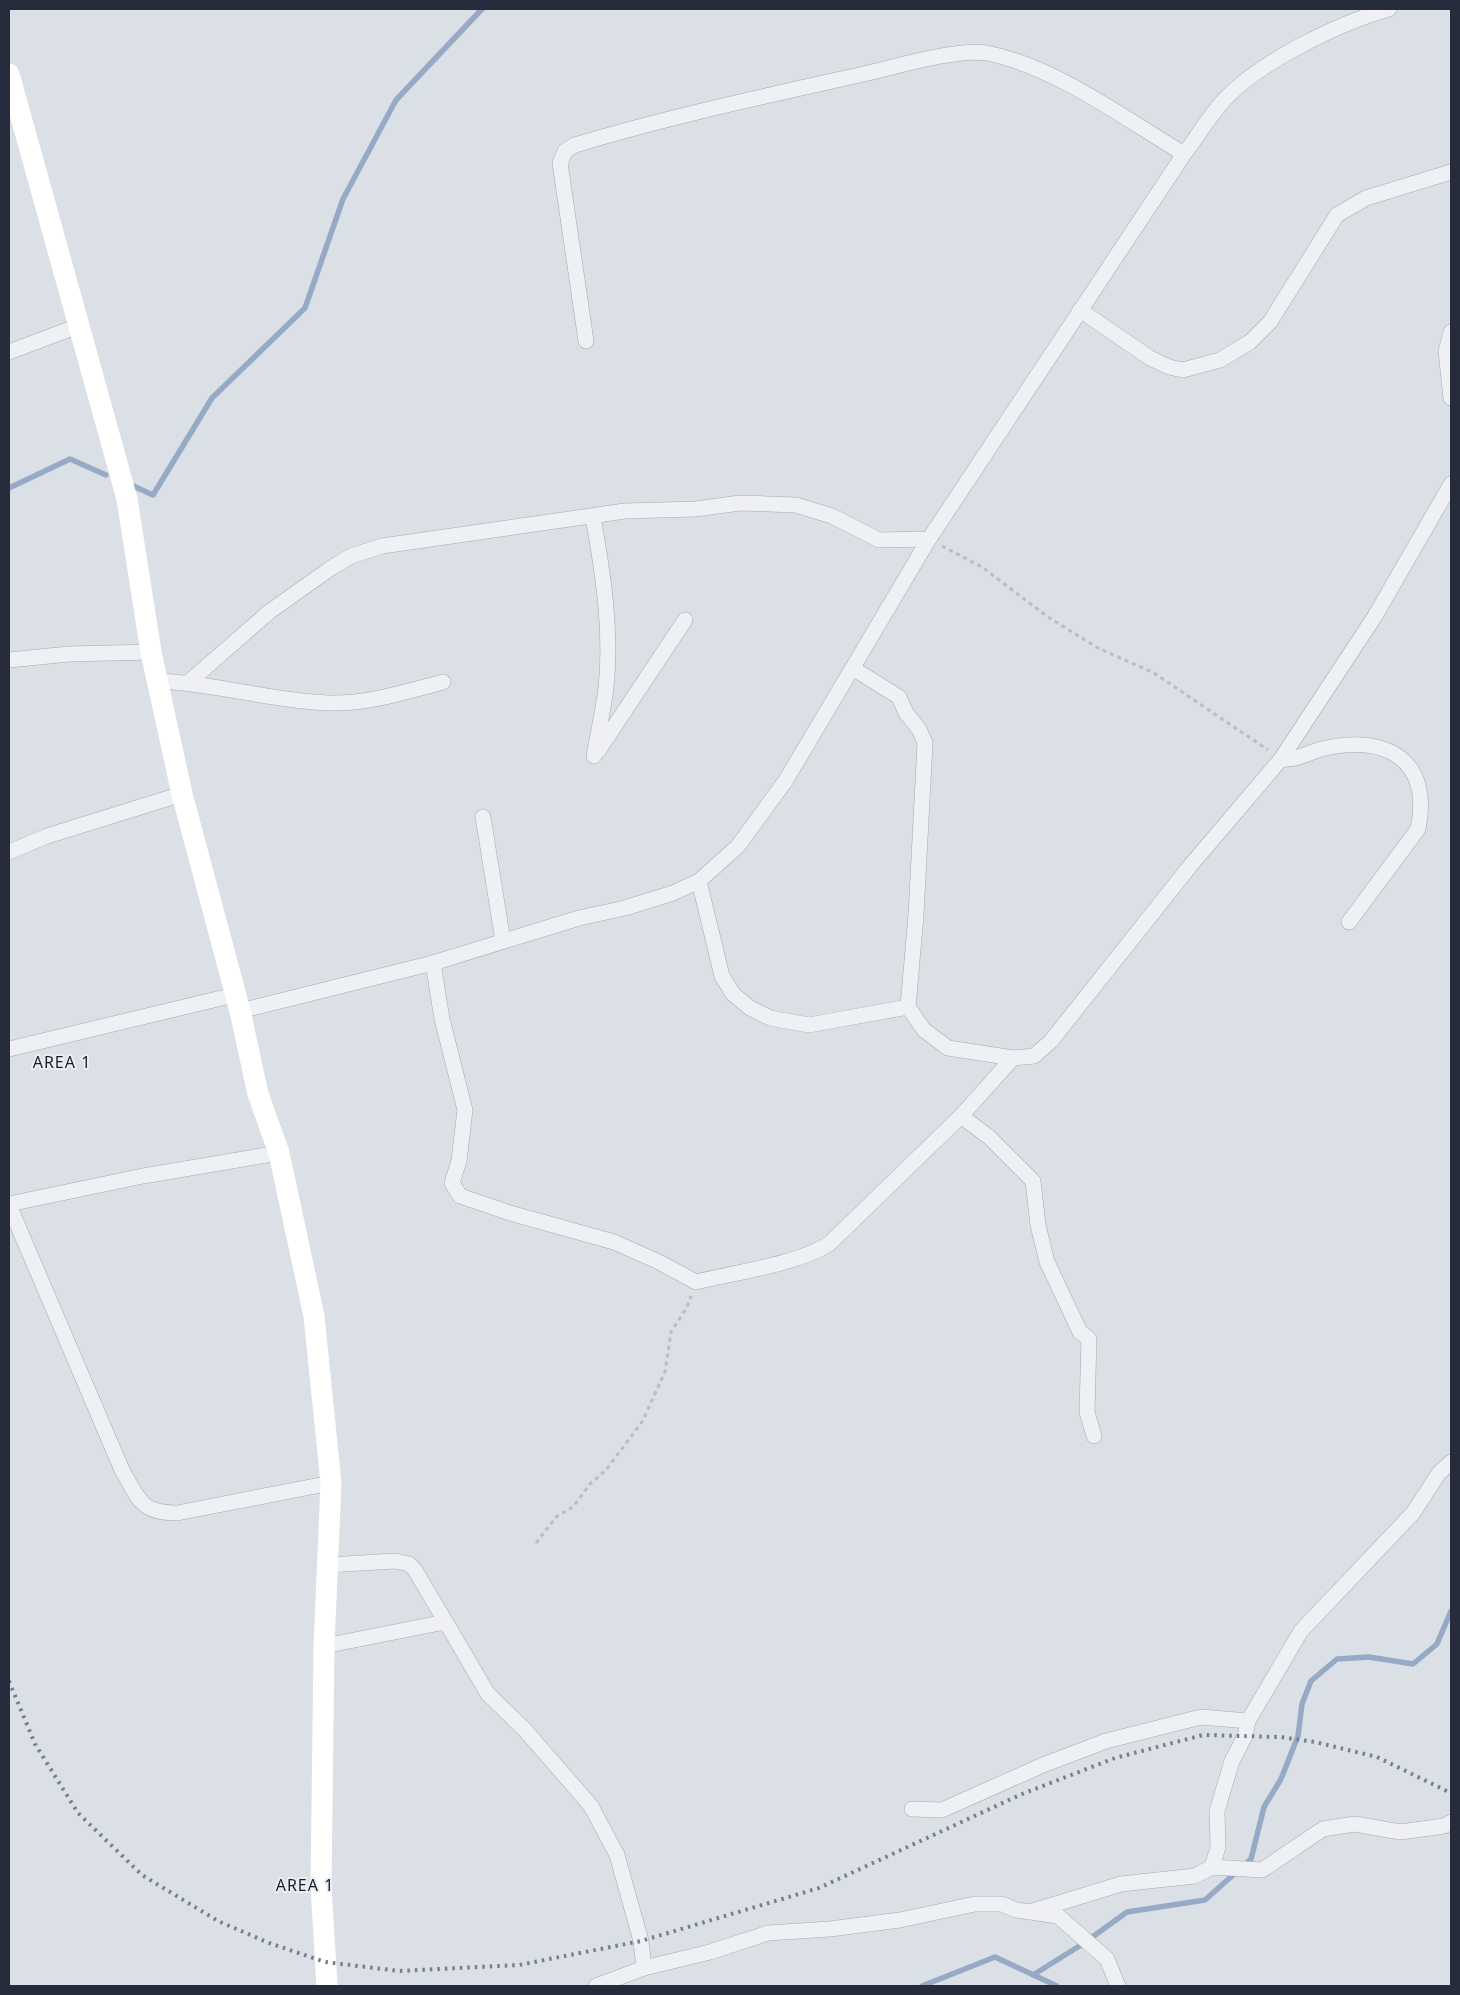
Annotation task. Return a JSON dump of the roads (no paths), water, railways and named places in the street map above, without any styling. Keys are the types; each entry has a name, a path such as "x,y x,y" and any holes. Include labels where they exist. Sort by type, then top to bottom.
{"main road":[{"path":"9,74 127,499 150,652 182,794 237,1003 258,1094 279,1153 314,1316 331,1483 324,1646 321,1887 327,1986"}],"street":[{"path":"9,1049 432,963 579,918 625,908 672,894 699,880 738,846 786,780 844,681 854,670 929,539 1184,154 1224,100 1253,75 1308,42 1373,13 1389,9"},
{"path":"586,341 560,163 565,151 575,145 764,96 942,56 985,52 1032,67 1079,91 1184,154"},
{"path":"1080,310 1150,358 1169,367 1183,370 1220,360 1250,342 1270,322 1337,215 1366,198 1451,172"},
{"path":"9,352 78,326"},
{"path":"1451,332 1446,351 1451,398"},
{"path":"854,670 900,697 906,713 919,729 925,742 916,915 908,1007 924,1030 948,1048 1012,1058 1034,1056 1051,1040 1190,866 1281,759 1375,616 1451,484"},
{"path":"189,682 269,612 351,556 382,546 416,539 594,517 625,511 696,509 740,504 796,505 832,516 880,540 929,539"},
{"path":"594,517 605,591 607,633 606,688 594,756 686,620"},
{"path":"9,660 69,654 150,652"},
{"path":"158,681 189,682 304,701 330,703 374,700 443,682"},
{"path":"1281,759 1290,760 1326,748 1346,745 1376,747 1401,757 1415,773 1421,792 1421,813 1418,829 1348,922"},
{"path":"9,852 64,831 182,794"},
{"path":"483,817 503,941"},
{"path":"699,880 722,976 733,994 750,1008 770,1018 809,1025 908,1007"},
{"path":"432,963 442,1019 465,1110 459,1161 452,1184 460,1196 510,1213 614,1242 659,1262 696,1282 815,1252 829,1244 961,1116 1012,1058"},
{"path":"961,1116 990,1137 1032,1181 1038,1225 1047,1262 1080,1332 1089,1339 1087,1412 1094,1436"},
{"path":"279,1153 143,1176 9,1205 122,1470 143,1506 159,1513 177,1513 331,1483"},
{"path":"1212,1867 1218,1847 1217,1811 1232,1761 1245,1736 1248,1721 1301,1631 1413,1513 1439,1474 1451,1462"},
{"path":"328,1565 395,1561 409,1564 415,1570 488,1694 525,1730 591,1806 620,1864 641,1941 644,1968"},
{"path":"324,1646 445,1622"},
{"path":"912,1809 942,1810 1035,1768 1106,1741 1201,1716 1248,1721"},
{"path":"1033,1911 1121,1884 1195,1876 1212,1867 1262,1870 1323,1829 1355,1824 1400,1832 1444,1826 1451,1822"},
{"path":"596,1986 644,1968 710,1952 768,1933 830,1929 900,1920 975,1904 1002,1904 1016,1910 1058,1916 1107,1959 1118,1986"}],"waterway":[{"path":"129,484 153,495 212,398 305,308 343,199 396,100 482,9"},
{"path":"9,488 70,459 106,475"},
{"path":"1091,1938 1127,1912 1205,1900 1251,1859 1264,1807 1281,1779 1298,1736 1302,1704 1311,1681 1337,1659 1369,1657 1413,1664 1437,1644 1451,1611"},
{"path":"1033,1975 1081,1945"},
{"path":"922,1986 995,1957 1057,1986"}],"railway":[{"path":"9,1681 35,1744 78,1813 142,1875 218,1921 269,1943 325,1962 399,1971 519,1965 641,1941 819,1888 1022,1794 1115,1758 1203,1735 1280,1737 1315,1742 1377,1757 1451,1793"}],"district":[{"name":"AREA 1","path":"62,1062"},
{"name":"AREA 1","path":"305,1885"}]}
